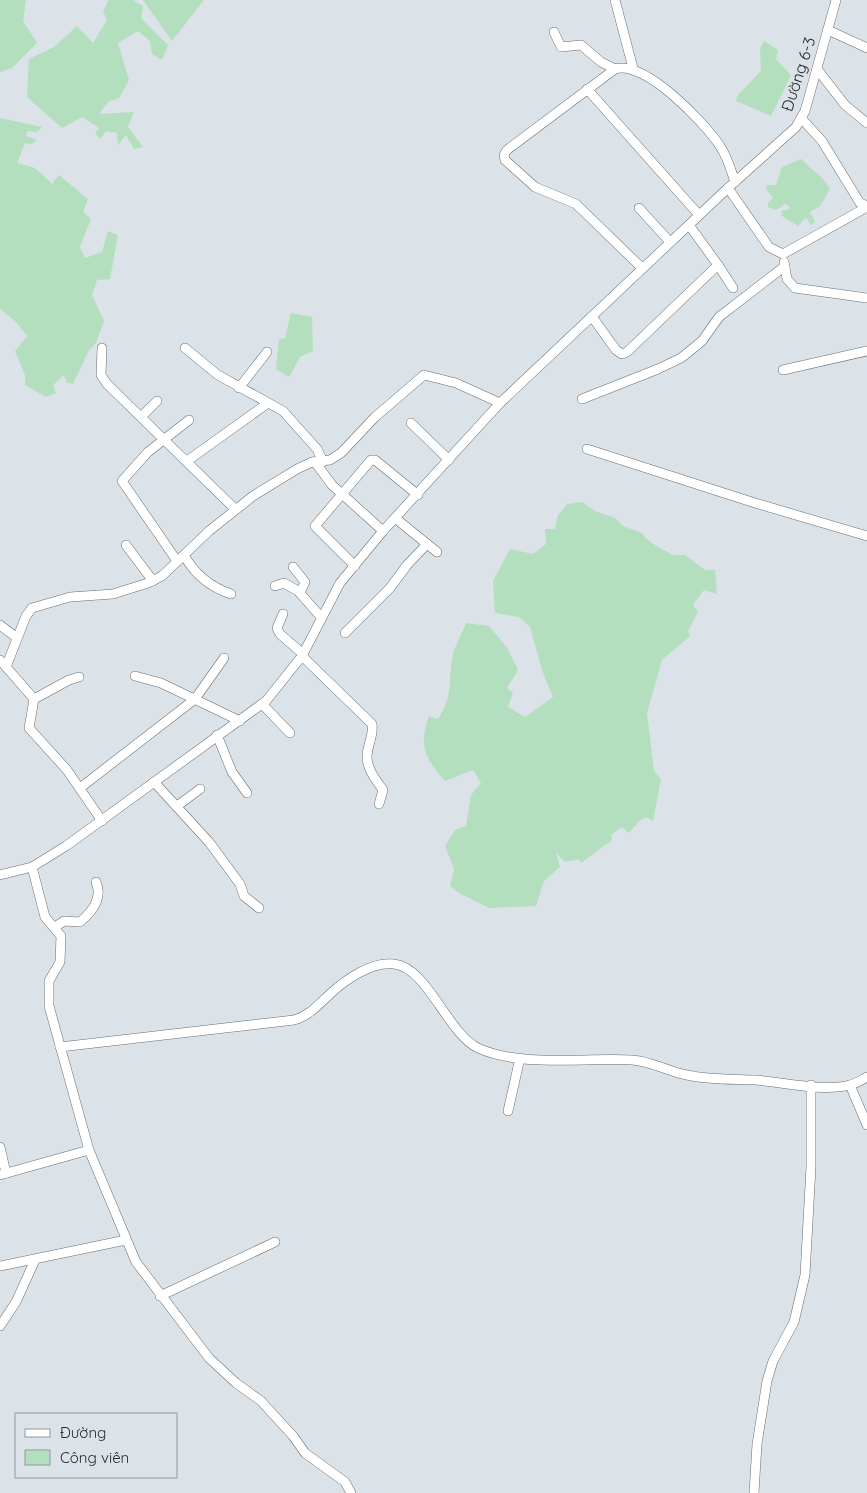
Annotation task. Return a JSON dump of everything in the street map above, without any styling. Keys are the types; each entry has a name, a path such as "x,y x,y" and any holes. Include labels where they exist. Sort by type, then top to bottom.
{"street":[{"path":"615,0 633,68"},
{"name":"Đường 6-3","path":"0,875 32,867 102,821 217,735 240,721 262,704 278,687 302,654 340,583 383,531 500,403 593,318 642,268 792,130 801,118 836,0"},
{"path":"828,30 867,48"},
{"path":"554,32 561,47 582,46 601,62 615,69"},
{"path":"642,268 576,204 535,187 505,160 504,155 511,146 587,88 615,69 624,67 633,68 699,118 722,148 731,185 769,247 784,254"},
{"path":"817,69 845,105 867,122"},
{"path":"587,88 699,216"},
{"path":"801,118 822,141 860,203 867,206"},
{"path":"784,254 867,206"},
{"path":"639,208 670,242"},
{"path":"689,225 733,288"},
{"path":"784,254 786,279 795,288 867,298"},
{"path":"593,318 616,350 622,354 627,352 718,265"},
{"path":"582,399 681,358 702,341 719,317 785,266"},
{"path":"102,348 101,368 103,378 235,509"},
{"path":"185,348 206,367 239,388 279,408 290,418 317,448 324,477 383,531"},
{"path":"783,370 867,350"},
{"path":"239,388 268,352"},
{"path":"34,699 18,684 2,662 18,638 26,616 32,608 63,598 113,594 153,581 162,576 235,509 285,475 319,462 330,460 340,453 375,417 424,374 456,384 500,403"},
{"path":"141,417 156,401"},
{"path":"187,461 268,403"},
{"path":"188,420 164,438 122,478 122,481 180,558 208,585 231,594"},
{"path":"411,423 449,460"},
{"path":"587,449 755,503 867,536"},
{"path":"355,566 315,526 342,494 374,459 418,494"},
{"path":"395,518 437,552"},
{"path":"345,633 390,588 407,564 428,544"},
{"path":"126,546 153,581"},
{"path":"293,567 304,582 300,593"},
{"path":"275,586 284,582 300,593 322,617"},
{"path":"283,614 277,628 280,634 372,724 373,732 367,756 369,767 383,790 379,804"},
{"path":"0,625 18,638"},
{"path":"80,788 195,699 224,658"},
{"path":"135,676 161,683 240,721"},
{"path":"34,699 69,680 79,677"},
{"path":"34,699 29,728 67,770 102,821"},
{"path":"262,704 290,733"},
{"path":"217,735 232,772 247,793"},
{"path":"154,782 209,842 240,884 244,896 259,908"},
{"path":"177,806 200,789"},
{"path":"32,867 45,917 58,930 62,956 49,981 49,1006 89,1150 106,1186 136,1262 160,1296 222,1371 261,1401 293,1436 305,1453 344,1482 351,1493"},
{"path":"58,930 64,921 80,922 94,908 98,888 96,882"},
{"path":"60,1046 301,1018 352,978 371,968 390,964 400,965 418,979 453,1024 473,1045 486,1051 520,1058 635,1060 696,1077 811,1085 850,1085 867,1078"},
{"path":"508,1111 520,1058"},
{"path":"754,1493 757,1444 767,1380 773,1362 797,1314 806,1275 811,1167 811,1085"},
{"path":"850,1085 867,1125"},
{"path":"0,1147 3,1174 89,1150"},
{"path":"0,1266 126,1240"},
{"path":"160,1296 275,1242"},
{"path":"0,1326 16,1302 35,1260"}],"green space":[{"path":"0,0 26,0 23,21 37,43 12,68 0,72"},
{"path":"109,0 133,0 143,6 141,18 168,45 162,60 152,54 150,41 138,31 118,43 129,80 119,98 108,102 99,114 134,112 128,127 143,147 134,149 126,135 118,145 117,133 106,131 100,139 95,133 99,128 82,117 62,128 27,97 29,59 54,47 77,26 93,43 107,20 103,11"},
{"path":"143,0 204,0 172,41"},
{"path":"764,41 778,50 776,59 791,75 771,116 736,101 738,95 761,71 760,48"},
{"path":"0,118 42,127 37,132 28,131 26,136 37,140 32,144 25,143 17,163 35,168 52,184 59,175 88,199 83,212 91,219 80,247 85,258 102,252 108,231 118,235 110,279 97,280 92,295 104,321 96,343 89,350 73,384 66,382 64,375 53,385 56,393 46,397 25,385 25,375 15,351 27,336 14,320 0,309"},
{"path":"801,159 823,179 830,189 820,206 810,212 815,222 811,225 806,217 798,226 782,216 781,211 790,207 785,204 776,210 768,207 768,203 773,198 766,189 767,185 776,185 782,167"},
{"path":"291,313 312,317 313,351 300,357 289,377 276,369 279,339 285,338"},
{"path":"582,502 595,511 615,518 623,526 642,533 651,543 672,555 685,555 705,570 715,570 717,594 704,590 693,605 698,612 688,631 690,636 662,660 647,713 654,771 661,779 653,821 646,817 639,821 629,833 622,827 611,835 612,840 581,863 579,859 565,862 556,853 560,867 544,881 536,906 489,908 459,893 450,886 454,869 445,846 455,830 466,826 471,795 481,783 473,770 445,781 425,751 424,735 426,726 429,716 438,719 443,711 448,696 453,655 466,623 489,626 507,648 518,670 507,688 513,693 508,707 525,717 553,697 543,673 530,627 519,617 495,613 493,581 510,549 533,554 546,544 545,529 555,529 558,515 567,504"}]}
